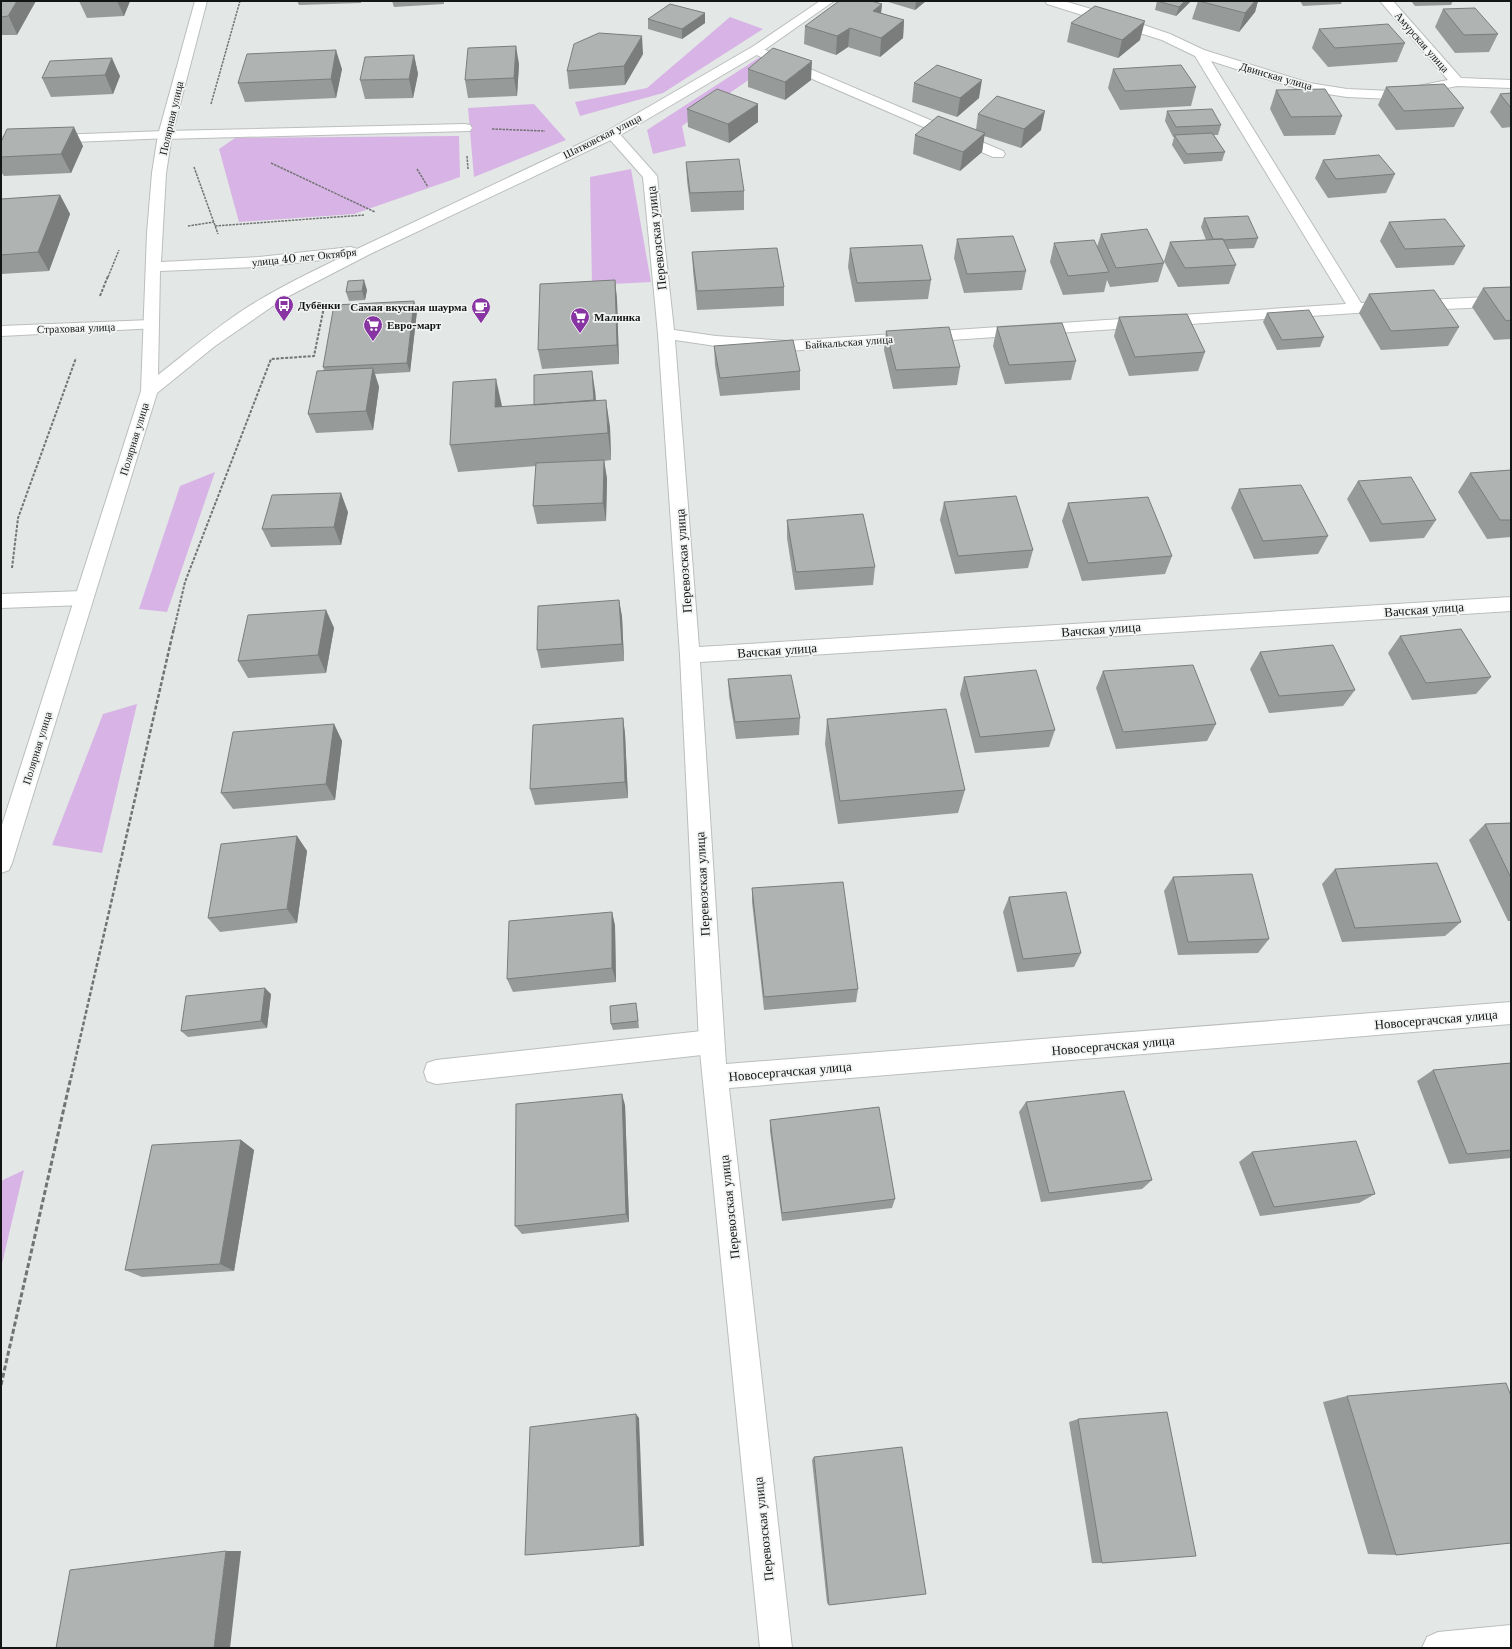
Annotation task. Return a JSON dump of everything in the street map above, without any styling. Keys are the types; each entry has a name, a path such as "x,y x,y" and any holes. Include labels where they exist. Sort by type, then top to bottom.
{"street":[{"name":"Полярная улица","path":"1,863 149,391 153,267 159,181 166,134 201,1"},
{"name":"Шатковская улица","path":"365,251 612,134 756,50 828,1"},
{"name":"Двинская улица","path":"1051,1 1166,37 1200,53 1307,87 1347,92 1392,95 1457,82 1511,84"},
{"name":"Амурская улица","path":"1386,1 1457,82"},
{"path":"756,50 998,154"},
{"path":"1200,53 1356,308"},
{"path":"1,141 166,134 465,128"},
{"name":"Перевозская улица","path":"612,134 650,176 666,334 690,655 711,1042 776,1648"},
{"name":"улица 40 лет Октября","path":"153,267 266,261 365,251"},
{"name":"улица 40 лет Октября","path":"149,391 209,342 248,314 312,278 365,251"},
{"name":"Байкальская улица","path":"666,334 716,341 788,346 1356,308 1511,301"},
{"name":"Страховая улица","path":"1,331 151,325"},
{"path":"5,601 83,598"},
{"name":"Вачская улица","path":"690,655 1511,604"},
{"name":"Новосергачская улица","path":"714,1077 1511,1013"},
{"path":"436,1072 711,1042"},
{"path":"1438,1648 1511,1640"}],"path":[{"path":"465,128 550,131"},
{"path":"215,226 365,215 375,212 270,162"},
{"path":"417,169 429,188"},
{"path":"5,601 18,518 88,327 122,244"},
{"path":"1,1385 185,582 271,360 314,356 325,302"}],"shaded area":[{"path":"730,17 763,29 663,93 580,116 575,102 647,88"},
{"path":"760,57 773,63 682,126 686,146 653,154 647,130"},
{"path":"534,104 566,140 474,177 468,108"},
{"path":"459,136 460,177 354,214 239,222 219,149 235,138"},
{"path":"631,169 651,282 592,285 590,177"},
{"path":"215,472 167,612 139,609 180,486"},
{"path":"137,704 102,853 52,845 103,714"},
{"path":"24,1170 1,1268 1,1181"}],"building":[{"path":"1,1 17,1 8,16 1,17"},
{"path":"839,1 871,1 882,4 873,11 904,20 881,38 850,28 837,36 805,26"},
{"path":"1157,1 1185,1 1179,7"},
{"path":"1199,1 1255,1 1245,13"},
{"path":"670,4 705,13 682,29 648,19"},
{"path":"1095,6 1145,21 1122,40 1071,23"},
{"path":"1475,8 1498,34 1464,35 1443,9"},
{"path":"1388,24 1405,43 1335,48 1319,29"},
{"path":"599,33 642,36 624,66 567,71 574,44"},
{"path":"516,46 514,78 465,80 468,48"},
{"path":"773,48 812,61 785,82 748,69"},
{"path":"336,50 331,79 238,83 247,54"},
{"path":"414,55 409,79 360,80 365,57"},
{"path":"112,58 105,75 42,78 50,61"},
{"path":"937,65 982,80 960,98 914,83"},
{"path":"1181,65 1196,87 1125,91 1113,69"},
{"path":"1444,84 1464,108 1404,111 1386,87"},
{"path":"717,89 758,104 728,124 687,109"},
{"path":"1325,89 1342,116 1291,117 1276,90"},
{"path":"1511,93 1511,108 1500,94"},
{"path":"997,96 1045,111 1024,129 978,114"},
{"path":"1212,109 1221,125 1176,127 1167,111"},
{"path":"938,116 985,133 963,152 915,135"},
{"path":"74,127 61,154 1,157 1,142 7,129"},
{"path":"1212,133 1225,152 1187,154 1174,135"},
{"path":"1379,155 1395,174 1336,179 1323,160"},
{"path":"739,159 744,191 690,193 686,162"},
{"path":"60,195 38,252 1,255 1,199"},
{"path":"1248,216 1258,238 1223,240 1213,239 1204,218"},
{"path":"1445,219 1465,246 1405,249 1389,222"},
{"path":"1147,229 1164,263 1116,268 1101,234"},
{"path":"1013,236 1026,271 967,274 957,239"},
{"path":"1223,239 1236,265 1185,268 1170,242"},
{"path":"1094,240 1109,272 1068,276 1054,243"},
{"path":"922,245 931,280 857,283 850,248"},
{"path":"777,248 784,287 697,291 692,252"},
{"path":"364,280 362,291 346,292 348,281"},
{"name":"Малинка","path":"615,280 617,345 538,350 540,284"},
{"path":"1511,287 1511,320 1506,321 1483,288"},
{"path":"1434,290 1459,327 1391,331 1369,294"},
{"name":"Евро-март","path":"414,301 407,363 323,367 334,305"},
{"path":"1309,310 1324,337 1282,340 1267,313"},
{"path":"1187,314 1205,352 1135,357 1119,317"},
{"path":"1062,323 1076,361 1009,365 997,327"},
{"path":"949,327 960,367 896,370 886,331"},
{"path":"793,340 800,371 720,378 714,346"},
{"path":"373,368 366,411 308,414 317,371"},
{"path":"592,371 594,400 534,405 534,375"},
{"path":"496,379 495,407 606,400 608,433 450,445 453,382"},
{"path":"604,460 603,503 533,506 536,463"},
{"path":"1511,470 1511,520 1500,520 1470,473"},
{"path":"1411,477 1436,520 1382,524 1358,481"},
{"path":"1301,485 1328,536 1263,541 1239,489"},
{"path":"341,493 334,527 262,529 272,495"},
{"path":"1016,496 1033,550 958,556 944,502"},
{"path":"1148,497 1172,556 1088,563 1068,503"},
{"path":"863,514 875,567 796,572 787,520"},
{"path":"619,600 622,644 537,650 538,606"},
{"path":"326,610 318,655 238,661 248,615"},
{"path":"1461,629 1491,677 1426,683 1400,636"},
{"path":"1333,645 1355,690 1279,696 1260,652"},
{"path":"1193,665 1216,724 1123,732 1103,671"},
{"path":"1036,670 1055,730 980,737 964,677"},
{"path":"791,675 800,718 735,722 728,679"},
{"path":"946,709 965,790 840,801 827,719"},
{"path":"623,718 625,782 530,789 533,725"},
{"path":"334,724 326,784 221,793 233,732"},
{"path":"1511,823 1511,878 1485,824"},
{"path":"297,836 287,909 208,918 221,844"},
{"path":"1437,863 1461,922 1355,928 1335,869"},
{"path":"1252,874 1269,939 1188,942 1173,877"},
{"path":"843,882 858,989 764,997 752,888"},
{"path":"1066,892 1081,953 1023,959 1009,897"},
{"path":"612,912 612,968 507,979 509,921"},
{"path":"265,988 261,1021 181,1031 186,996"},
{"path":"636,1003 638,1021 611,1024 610,1006"},
{"path":"1511,1063 1511,1150 1467,1154 1433,1070"},
{"path":"1124,1091 1152,1180 1049,1193 1026,1102"},
{"path":"622,1094 626,1214 515,1226 516,1104"},
{"path":"879,1107 895,1199 782,1213 770,1120"},
{"path":"241,1140 220,1264 125,1270 152,1145"},
{"path":"1356,1141 1375,1194 1274,1207 1252,1152"},
{"path":"1506,1383 1511,1396 1511,1543 1396,1555 1347,1396"},
{"path":"1167,1412 1196,1556 1102,1563 1078,1419"},
{"path":"636,1414 640,1546 525,1555 530,1427"},
{"path":"902,1447 926,1594 829,1605 814,1457"},
{"path":"226,1551 214,1648 56,1648 70,1570"}],"place":[{"name":"Дубёнки","path":"284,322"},
{"name":"Самая вкусная шаурма","path":"481,324"},
{"name":"Малинка","path":"580,334"},
{"name":"Евро-март","path":"373,342"}]}
